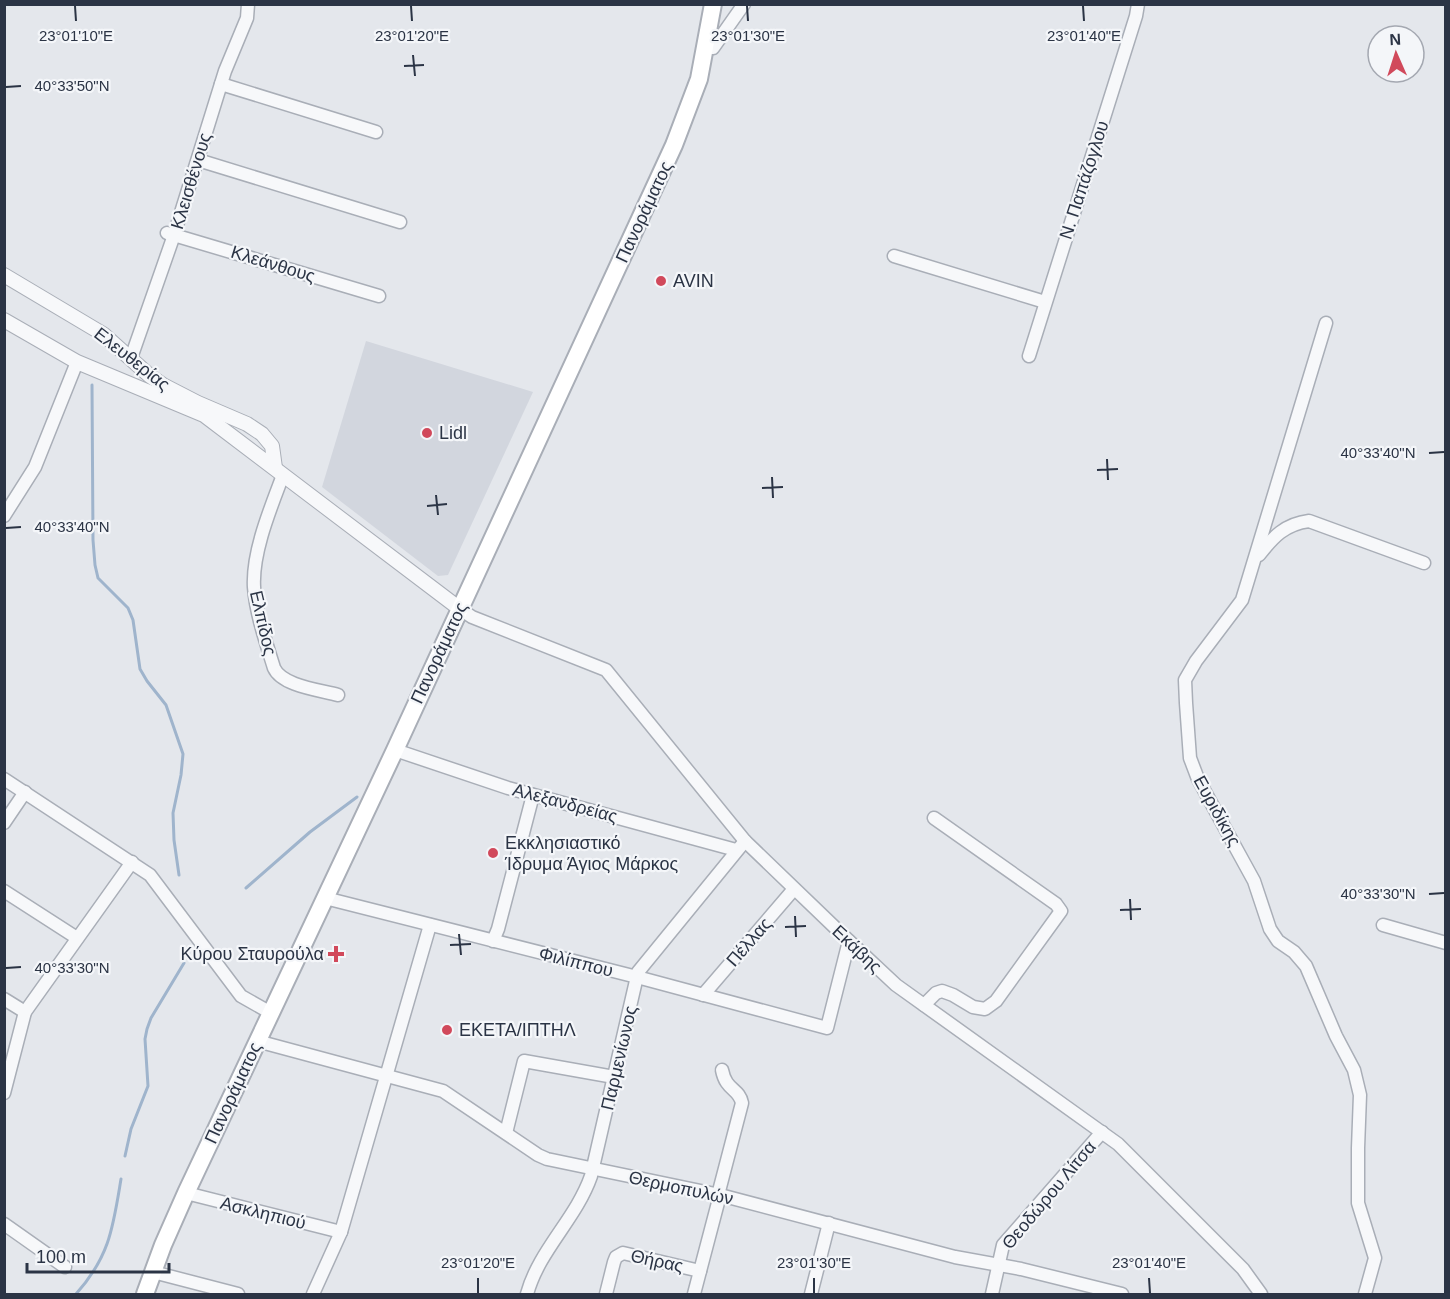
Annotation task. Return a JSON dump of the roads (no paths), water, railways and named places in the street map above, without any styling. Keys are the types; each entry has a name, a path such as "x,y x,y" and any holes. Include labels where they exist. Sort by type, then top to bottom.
{"main road":[{"name":"Πανοράματος","path":"145,1294 186,1193 395,750 678,135 695,94 713,4"}],"street":[{"name":"Κλεισθένους","path":"130,358 198,160 221,84 247,18 248,4"},
{"path":"706,46 713,48 716,46 723,32 744,4"},
{"name":"Ν. Παπάζογλου","path":"1029,356 1138,4"},
{"path":"221,84 376,132"},
{"path":"198,160 400,222"},
{"name":"Κλεάνθους","path":"171,234 379,296"},
{"path":"894,256 1045,302"},
{"name":"Ελευθερίας","path":"4,275 96,330 163,385 247,424 262,434 272,446 279,471"},
{"name":"Ελευθερίας","path":"4,320 77,362 204,415 460,609"},
{"name":"Ευριδίκης","path":"1326,323 1242,600 1202,652 1185,680 1190,758 1209,802 1254,881 1270,929 1278,941 1294,952 1306,966 1336,1036 1354,1070 1360,1095 1358,1203 1375,1258 1365,1294"},
{"path":"4,516 35,467 77,362"},
{"name":"Ελπίδος","path":"279,471 257,559 254,579 256,604 279,676 288,682 338,695"},
{"path":"1256,558 1276,533 1298,522 1309,521 1424,562"},
{"name":"Εκάβης","path":"460,609 472,617 606,670 741,845 794,889 896,985 1118,1144 1243,1269 1261,1294"},
{"name":"Αλεξανδρείας","path":"395,750 533,795 741,845"},
{"path":"4,779 145,870 241,996 271,1013"},
{"path":"4,823 25,792"},
{"path":"493,941 533,795"},
{"path":"924,1005 936,993 942,991 973,1007 985,1009 996,1001 1061,911 1056,904 934,818"},
{"name":"Παρμενίωνος","path":"527,1294 538,1265 582,1195 593,1169 637,977 643,964 741,845"},
{"path":"4,1094 25,1012 132,862"},
{"name":"Πέλλας","path":"703,995 794,889"},
{"path":"4,891 77,938"},
{"name":"Φιλίππου","path":"325,898 827,1028 849,941"},
{"path":"313,1294 341,1232 430,925"},
{"path":"1383,925 1446,943"},
{"path":"4,999 25,1012"},
{"name":"Θερμοπυλών","path":"256,1041 444,1091 541,1157 719,1195 955,1257 1021,1269 1122,1294"},
{"path":"506,1133 524,1061 614,1077"},
{"path":"694,1294 742,1103 739,1095 725,1082 722,1070"},
{"name":"Θεοδώρου Λίτσα","path":"992,1294 1003,1245 1102,1132"},
{"name":"Ασκληπιού","path":"186,1193 341,1232"},
{"path":"4,1224 64,1267"},
{"path":"811,1294 829,1224"},
{"name":"Θήρας","path":"606,1294 614,1262 622,1254 700,1271"},
{"path":"153,1272 238,1294"}],"waterway":[{"path":"92,385 95,565 98,578 128,608 133,620 140,669 166,705 183,754 173,813 179,875"},
{"path":"246,888 310,832 357,797"},
{"path":"125,1156 131,1129 148,1086 145,1039 147,1029 151,1018 184,963"},
{"path":"76,1294 103,1254 112,1226 121,1179"}],"place":[{"name":"AVIN","path":"661,281"},
{"name":"Lidl","path":"427,433"},
{"name":"Εκκλησιαστικό Ίδρυμα Άγιος Μάρκος","path":"493,853"},
{"name":"Κύρου Σταυρούλα","path":"336,954"},
{"name":"ΕΚΕΤΑ/ΙΠΤΗΛ","path":"447,1030"}]}
